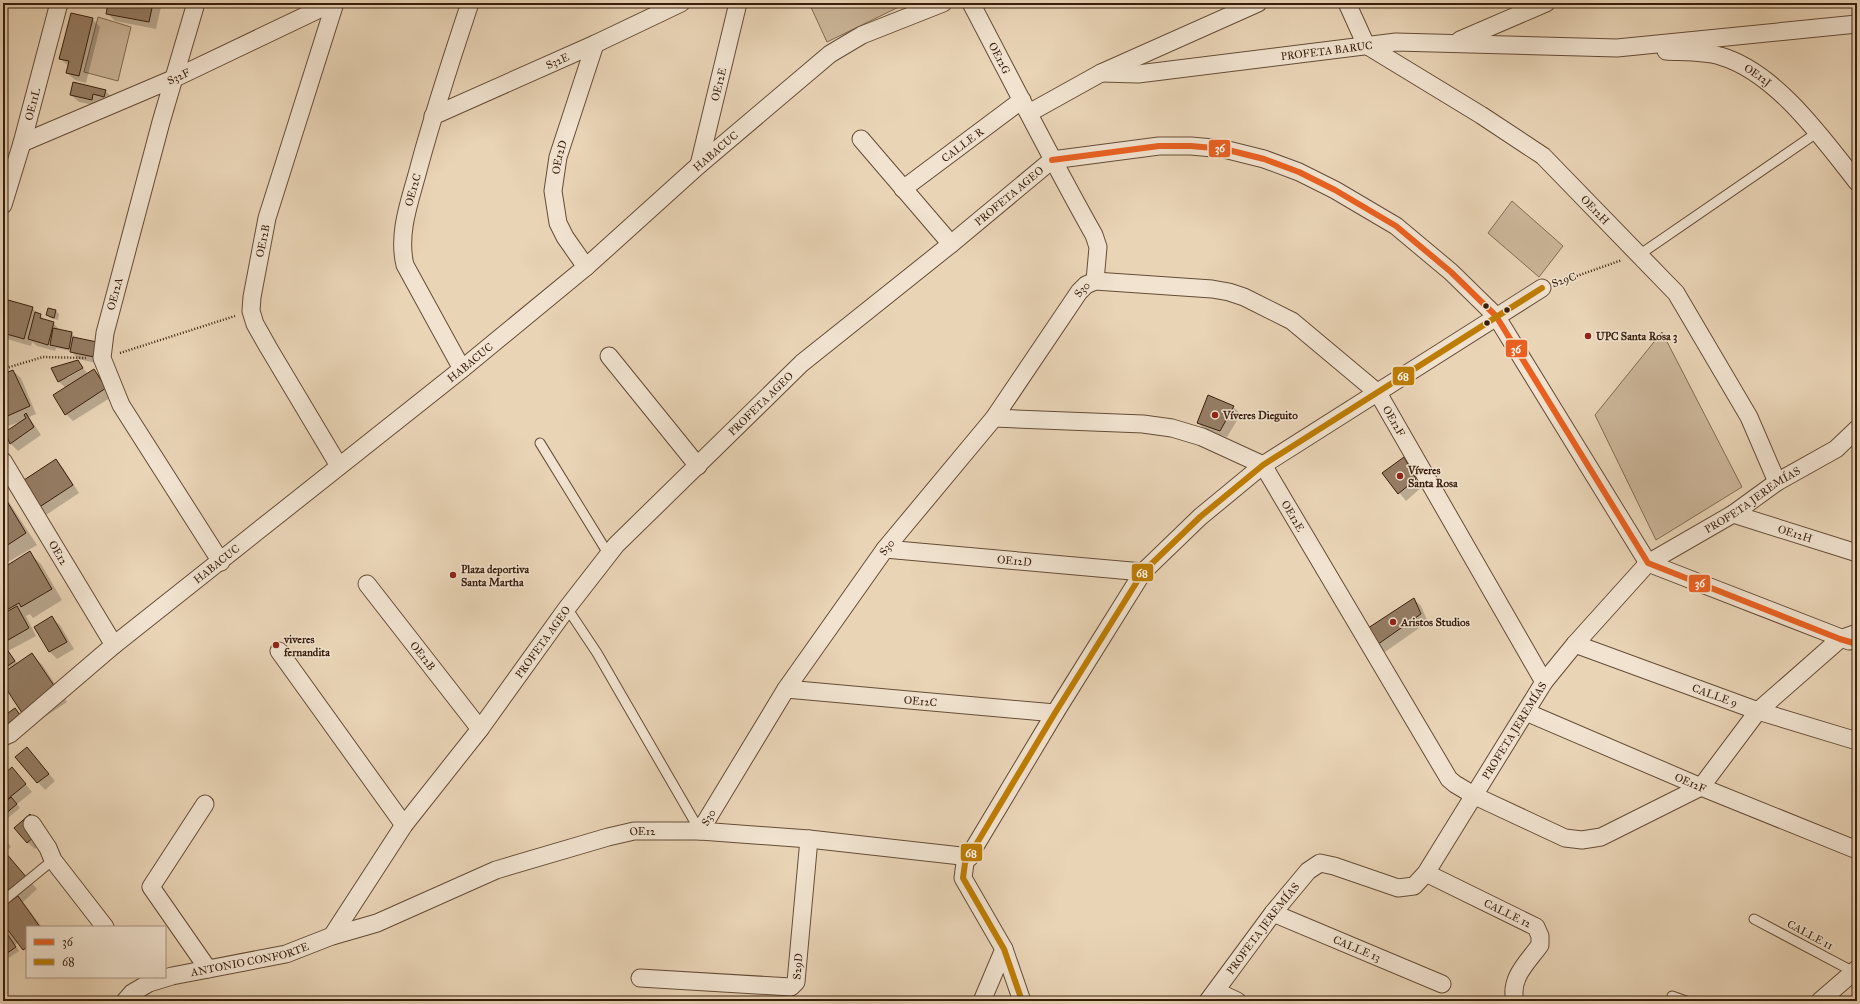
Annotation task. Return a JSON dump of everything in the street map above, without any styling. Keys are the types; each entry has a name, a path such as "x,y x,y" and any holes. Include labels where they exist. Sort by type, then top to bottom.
{"street":[{"name":"OE11L","path":"3,205 22,143 60,3"},
{"name":"OE12A","path":"196,3 161,122 105,333 102,358 121,404 220,562"},
{"name":"S32F","path":"22,143 175,78 332,3"},
{"name":"OE12B","path":"335,3 269,212 252,297 251,311 268,347 338,466"},
{"name":"OE12C","path":"462,369 405,265 402,252 405,219 433,116 470,3"},
{"name":"S32E","path":"433,116 595,44 681,3"},
{"name":"OE12E","path":"699,165 738,3"},
{"name":"HABACUC","path":"3,737 10,734 114,645 462,369 586,267 699,165 830,54 862,35 943,3"},
{"name":"OE12G","path":"971,3 1025,106"},
{"path":"1025,106 1258,3"},
{"path":"1347,3 1366,45"},
{"name":"PROFETA BARUC","path":"1101,73 1138,74 1366,45 1409,41 1454,43 1546,3"},
{"path":"1454,43 1618,48 1857,24"},
{"name":"OE12D","path":"586,267 558,223 553,191 558,157 595,44"},
{"name":"OE12H","path":"1366,45 1481,115 1543,156 1676,293 1749,417 1777,482"},
{"name":"OE12J","path":"1618,48 1720,56 1751,69 1785,98 1818,132 1857,182"},
{"name":"PROFETA AGEO","path":"332,936 404,825 480,729 567,608 616,545 802,362 951,244 1052,160 1025,106"},
{"name":"CALLE R","path":"903,189 1025,106"},
{"path":"861,139 951,244"},
{"path":"1095,281 1097,241 1052,160 1123,150 1191,146 1224,149 1264,159 1299,172 1335,190 1396,226 1450,272 1496,316 1648,563 1840,639 1857,644"},
{"name":"OE12F","path":"1095,281 1212,289 1229,292 1244,297 1292,321 1378,393 1544,682"},
{"name":"S30","path":"700,831 786,689 885,548 994,418 1079,292 1086,285 1095,281"},
{"name":"S29C","path":"1022,1001 1004,949 963,878 965,863 970,857 1055,713 1143,572 1200,517 1263,465 1542,288"},
{"path":"609,356 698,466"},
{"path":"994,418 1143,424 1172,428 1202,437 1263,465"},
{"name":"PROFETA JEREMÍAS","path":"1212,996 1273,913 1308,870 1320,863 1334,866 1398,888 1414,886 1426,873 1475,796 1544,682 1575,644 1648,563 1732,514 1777,482 1836,449 1856,432"},
{"name":"OE12","path":"3,461 114,645"},
{"name":"OE12E","path":"1263,465 1449,779 1455,784 1475,796 1565,838 1582,840 1601,837 1701,787"},
{"name":"OE12H","path":"1732,514 1857,553"},
{"name":"OE12D","path":"885,548 1143,572"},
{"name":"OE12B","path":"366,584 480,729"},
{"path":"1701,787 1758,711 1840,639 1857,633"},
{"name":"CALLE 9","path":"1575,644 1758,711 1857,741"},
{"path":"279,650 404,825"},
{"name":"OE12C","path":"786,689 1055,713"},
{"name":"OE12F","path":"1526,712 1701,787 1857,850"},
{"path":"205,804 151,887 208,969"},
{"path":"32,824 54,860 104,926"},
{"name":"OE12","path":"332,936 390,917 496,870 608,837 644,831 700,831 809,839 970,857"},
{"name":"S29D","path":"640,978 791,987 794,985 796,982 809,839"},
{"name":"CALLE 12","path":"1426,873 1452,887 1488,902 1536,927 1539,931 1541,941 1540,945 1516,977 1513,991 1515,1001"},
{"name":"CALLE 13","path":"1273,913 1442,984"},
{"name":"ANTONIO CONFORTE","path":"166,977 286,954 332,936"},
{"path":"982,1001 1004,949"},
{"path":"1820,1001 1855,970"},
{"name":"ANTONIO CONFORTE","path":"125,1001 146,980 159,978"},
{"path":"1212,996 1237,1001"}],"lane":[{"path":"1639,255 1818,132"},
{"path":"540,443 609,555"},
{"path":"567,608 601,659 700,831"},
{"path":"3,901 54,860"},
{"name":"CALLE 11","path":"1754,919 1855,970"},
{"path":"1672,996 1686,1001"}],"path":[{"name":"S29C","path":"1542,288 1639,255"},
{"path":"3,368 43,358 102,358 251,311"}],"shaded area":[{"path":"809,3 907,3 827,42"},
{"path":"98,17 131,27 118,81 84,72"},
{"path":"1512,201 1563,246 1539,277 1488,233"},
{"path":"1662,332 1742,487 1656,540 1595,415"}],"building":[{"path":"108,3 153,3 149,22 106,14"},
{"path":"71,13 93,18 79,76 66,73 69,61 59,59"},
{"path":"73,82 106,90 104,97 93,94 92,100 70,95"},
{"path":"8,300 33,307 24,339 3,333 3,318"},
{"path":"48,308 56,310 54,318 46,315"},
{"path":"35,312 41,314 40,318 54,322 48,345 28,339"},
{"path":"53,328 72,332 69,349 50,345"},
{"path":"73,337 97,342 94,357 70,352"},
{"path":"78,360 83,368 58,382 51,368"},
{"path":"94,369 106,388 65,415 53,395"},
{"path":"13,370 30,406 3,418 3,374"},
{"name":"Víveres Dieguito","path":"1208,395 1234,406 1220,431 1197,423"},
{"path":"26,413 34,427 10,444 5,432 26,418 24,415"},
{"name":"Víveres Santa Rosa","path":"1404,457 1416,479 1398,494 1382,473"},
{"path":"56,459 73,485 38,508 21,482"},
{"path":"5,498 26,533 3,548 3,499"},
{"path":"30,551 52,589 21,607 19,603 3,612 3,568"},
{"name":"Aristos Studios","path":"1414,598 1421,614 1374,647 1365,630"},
{"path":"17,606 29,628 3,643 3,614"},
{"path":"52,616 67,642 49,652 34,627"},
{"path":"4,645 15,661 3,669 3,646"},
{"path":"32,653 57,690 22,713 3,684 3,673"},
{"path":"3,705 8,713 15,708 20,715 3,727"},
{"path":"27,747 49,774 37,783 15,757"},
{"path":"12,767 26,784 3,803 3,775"},
{"path":"11,797 17,804 4,815 3,804"},
{"path":"30,814 43,829 27,843 14,828"},
{"path":"5,852 27,878 8,894 4,889 3,890 3,854"},
{"path":"18,896 39,926 26,926 26,948 23,950 8,930 3,934 3,907"},
{"path":"8,935 16,947 3,956 3,939"}],"transit line":[{"name":"36","path":"1052,160 1159,146 1191,146 1224,149 1264,159 1299,172 1335,190 1396,226 1451,272 1496,316 1648,563 1840,639 1857,644"},
{"name":"68","path":"1022,1001 1004,949 963,878 965,863 1055,713 1143,572 1200,517 1263,465 1542,288"}],"place":[{"name":"UPC Santa Rosa 3","path":"1588,336"},
{"name":"Víveres Dieguito","path":"1215,415"},
{"name":"Víveres Santa Rosa","path":"1400,476"},
{"name":"Plaza deportiva Santa Martha","path":"453,575"},
{"name":"Aristos Studios","path":"1393,622"},
{"name":"viveres fernandita","path":"276,645"}]}
